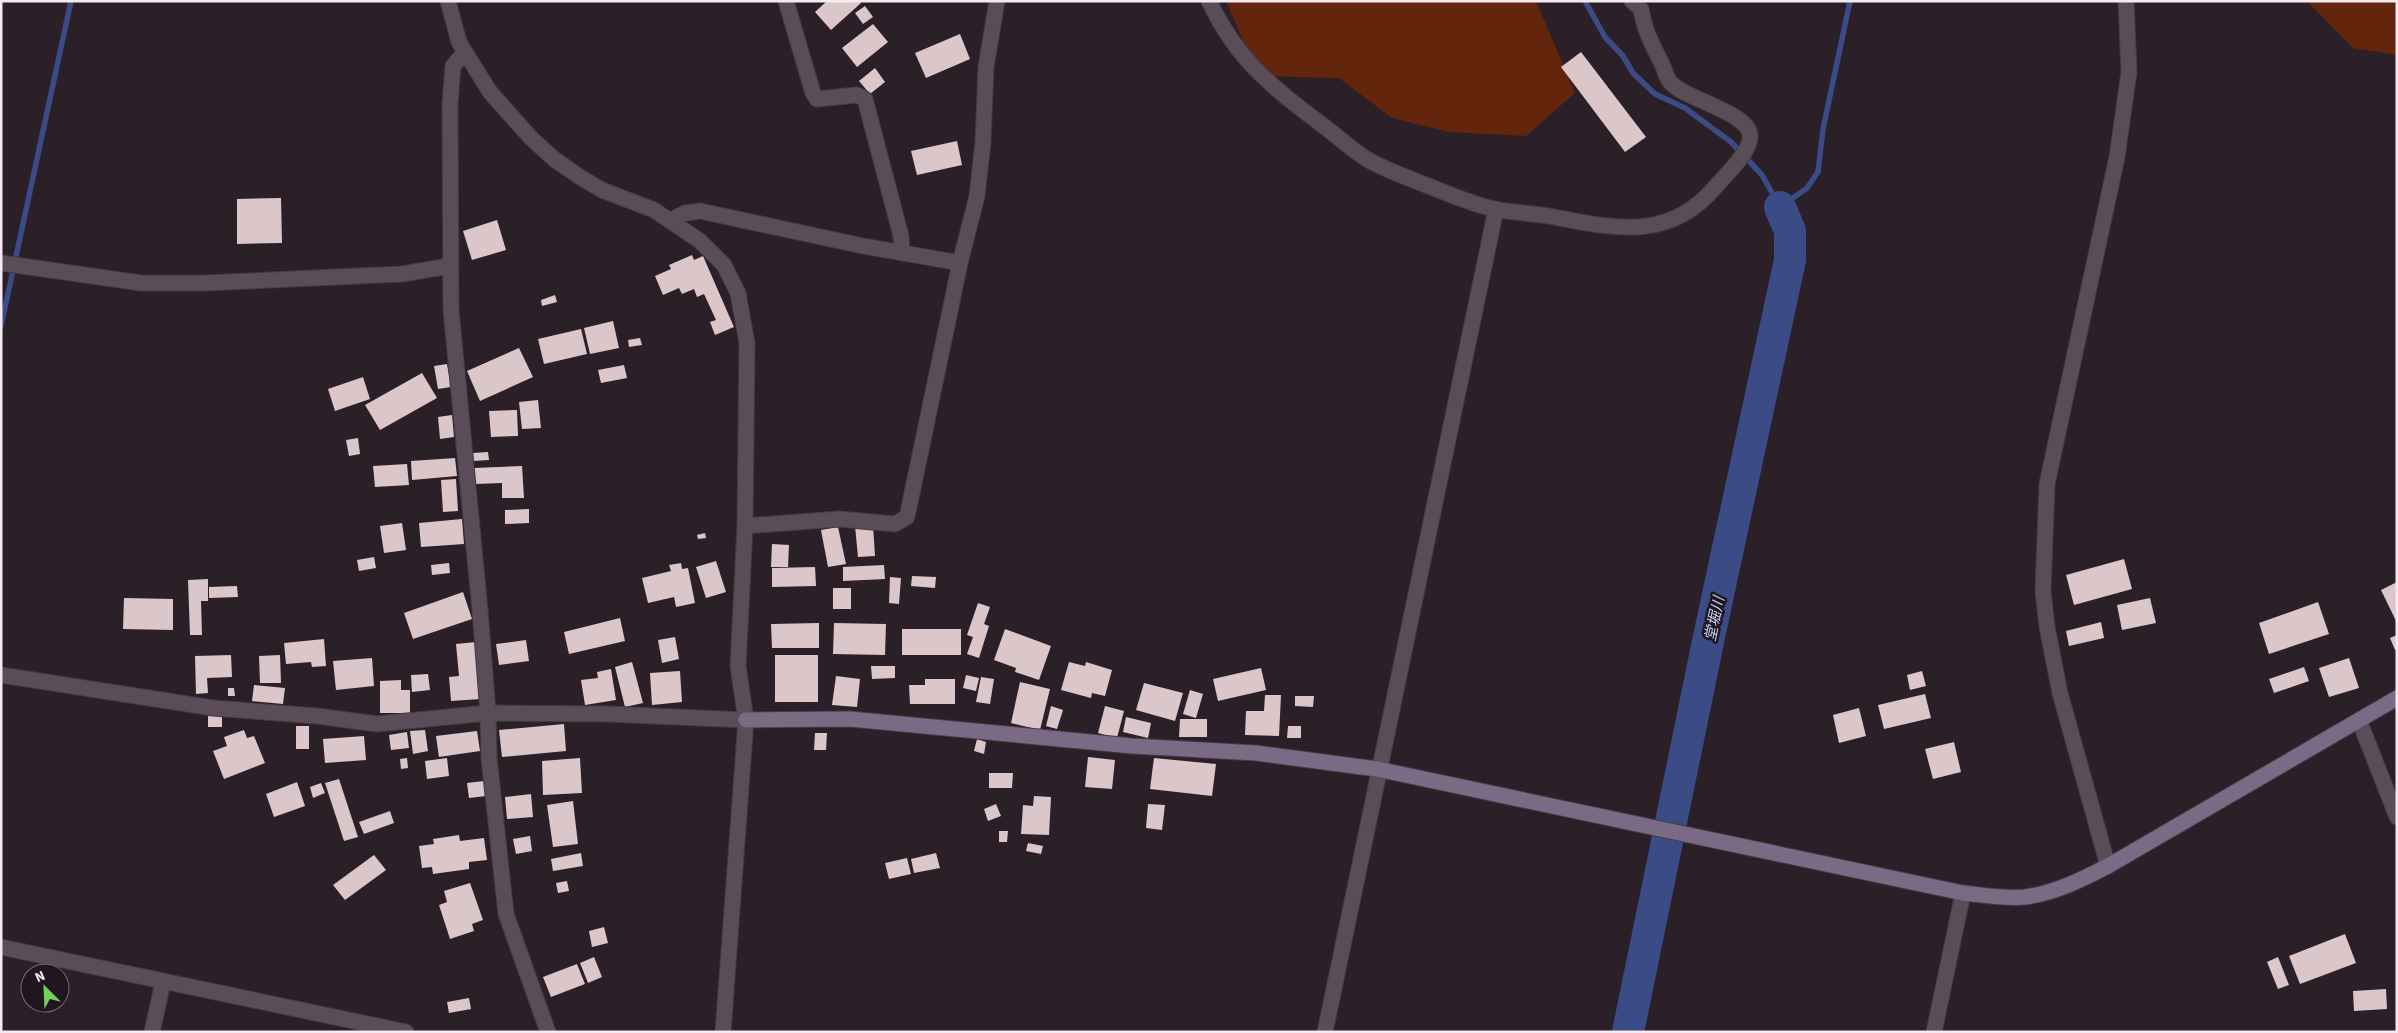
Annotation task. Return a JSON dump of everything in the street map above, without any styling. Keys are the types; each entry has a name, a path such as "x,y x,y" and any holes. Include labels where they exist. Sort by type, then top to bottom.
{"street":[{"path":"448,1 459,42 490,92 513,119 554,159 602,190 654,210 700,241 724,265 738,293 748,343 745,526 738,666 746,720 723,1032"},
{"path":"786,1 810,84 817,99 857,95 864,99 901,236 902,253"},
{"path":"745,526 839,519 895,524 907,517 960,263 977,196 983,142 986,67 997,1"},
{"path":"1209,1 1245,60 1272,88 1353,150 1388,170 1464,200 1496,209 1523,211 1586,224 1648,228 1662,224 1688,211 1707,197 1744,152 1750,142 1751,133 1745,123 1681,92 1670,82 1654,51 1643,23 1641,9 1632,1"},
{"path":"2108,866 2060,693 2047,627 2043,591 2047,484 2117,157 2129,72 2126,1"},
{"path":"465,52 453,66 450,104 449,266 451,310 488,713 490,758 506,914 548,1032"},
{"path":"1325,1032 1377,769 1464,370 1496,209"},
{"path":"671,220 685,213 700,211 902,253 960,263"},
{"path":"1,263 141,283 205,283 402,274 449,266"},
{"path":"1,675 213,708 317,716 378,724 488,713 608,714 746,720 850,719 1132,746 1256,753 1377,769 1963,893 2023,897 2050,892 2073,884 2108,866 2397,698"},
{"path":"2359,720 2397,817"},
{"path":"1934,1032 1963,893"},
{"path":"1,947 406,1032"},
{"path":"152,1032 163,982"}],"shaded area":[{"path":"1226,1 1536,1 1575,93 1526,136 1449,132 1392,118 1339,78 1258,76"},
{"path":"2307,1 2397,1 2397,55 2353,48"}],"building":[{"path":"827,1 860,1 861,3 831,30 815,12"},
{"path":"865,6 873,17 863,24 855,13"},
{"path":"873,24 888,42 857,67 842,48"},
{"path":"960,34 970,59 926,78 915,53"},
{"path":"1581,52 1646,137 1625,152 1561,67"},
{"path":"875,68 885,82 870,94 859,81"},
{"path":"957,141 962,165 917,175 911,151"},
{"path":"281,198 282,243 237,244 237,199"},
{"path":"497,220 506,250 472,260 463,231"},
{"path":"692,255 694,260 703,256 734,327 715,335 710,322 716,320 704,294 697,297 694,289 682,294 679,288 663,295 655,276 671,269 669,265"},
{"path":"555,295 557,302 542,306 541,300"},
{"path":"613,321 619,348 590,354 584,328"},
{"path":"581,329 587,354 544,364 538,339"},
{"path":"640,338 642,345 629,347 628,340"},
{"path":"519,348 533,377 480,401 467,371"},
{"path":"447,364 451,387 438,389 434,366"},
{"path":"624,365 627,378 601,383 598,370"},
{"path":"422,373 437,398 380,430 365,405"},
{"path":"363,377 370,399 335,411 328,389"},
{"path":"538,400 541,428 522,429 519,402"},
{"path":"517,410 518,436 491,437 489,411"},
{"path":"452,415 454,437 440,439 438,417"},
{"path":"358,438 360,454 349,456 346,440"},
{"path":"488,452 489,460 473,461 473,453"},
{"path":"455,458 457,476 412,480 411,461"},
{"path":"407,464 409,485 375,487 373,466"},
{"path":"522,466 524,498 502,498 502,483 475,484 474,468"},
{"path":"456,479 458,511 443,512 441,480"},
{"path":"529,509 529,523 505,524 505,510"},
{"path":"462,519 464,544 421,547 419,523"},
{"path":"402,523 406,550 384,553 380,526"},
{"path":"873,525 875,556 858,557 855,526"},
{"path":"838,527 846,564 828,567 821,530"},
{"path":"705,533 706,538 698,539 697,535"},
{"path":"772,544 789,545 788,567 771,567"},
{"path":"374,557 376,568 359,571 357,560"},
{"path":"2124,559 2132,589 2074,605 2066,575"},
{"path":"716,561 726,592 706,598 696,567"},
{"path":"449,563 450,573 432,575 431,565"},
{"path":"681,563 682,569 688,568 695,603 676,607 674,597 648,603 642,578 671,571 669,565"},
{"path":"884,565 885,579 843,581 843,567"},
{"path":"815,567 816,586 772,587 772,568"},
{"path":"912,576 936,577 935,588 911,586"},
{"path":"890,577 901,578 899,604 889,603"},
{"path":"208,579 208,601 201,601 202,635 190,635 188,580"},
{"path":"2397,582 2397,623 2381,590"},
{"path":"237,586 238,597 209,598 209,587"},
{"path":"833,588 851,588 851,609 833,609"},
{"path":"463,592 472,619 413,639 404,613"},
{"path":"124,598 173,599 173,630 123,629"},
{"path":"2150,598 2156,623 2122,630 2117,605"},
{"path":"2318,602 2329,634 2269,654 2259,623"},
{"path":"978,603 990,607 984,624 989,626 979,658 967,654 973,637 967,635"},
{"path":"620,618 625,641 569,654 564,632"},
{"path":"2101,622 2104,638 2069,646 2066,631"},
{"path":"819,623 819,648 772,648 771,624"},
{"path":"834,623 886,624 885,655 833,654"},
{"path":"902,629 961,629 961,655 902,655"},
{"path":"1005,629 1051,646 1039,680 1015,672 1016,668 994,660"},
{"path":"2397,635 2397,649 2395,650 2390,638"},
{"path":"675,637 679,659 662,663 658,640"},
{"path":"324,639 326,666 312,667 311,662 286,664 284,643"},
{"path":"526,640 529,661 499,665 496,644"},
{"path":"476,642 481,699 451,701 449,677 459,676 456,644"},
{"path":"231,655 232,677 207,678 208,693 196,694 195,656"},
{"path":"280,655 281,683 260,683 259,656"},
{"path":"775,655 818,655 818,702 775,702"},
{"path":"372,658 374,686 336,690 333,661"},
{"path":"2349,658 2359,688 2329,697 2319,668"},
{"path":"632,662 643,703 625,707 615,667"},
{"path":"1069,662 1085,666 1086,662 1112,670 1105,696 1092,693 1091,698 1061,690"},
{"path":"871,666 895,666 895,678 872,679"},
{"path":"2304,667 2309,681 2274,693 2269,679"},
{"path":"1261,668 1266,690 1218,701 1213,679"},
{"path":"611,669 616,700 585,705 581,680 598,678 597,672"},
{"path":"680,671 682,702 652,705 650,673"},
{"path":"1922,671 1926,686 1910,690 1907,675"},
{"path":"428,674 430,690 412,692 411,675"},
{"path":"966,675 979,678 976,691 963,688"},
{"path":"836,676 860,679 857,707 832,705"},
{"path":"981,677 994,679 990,704 976,702"},
{"path":"925,679 955,679 955,704 910,704 909,685 925,685"},
{"path":"401,680 401,690 410,690 410,713 380,713 380,681"},
{"path":"1020,682 1050,689 1040,730 1011,723"},
{"path":"1144,683 1183,693 1175,721 1136,710"},
{"path":"254,685 285,688 283,704 252,701"},
{"path":"228,688 234,688 235,696 228,696"},
{"path":"1190,690 1203,694 1196,718 1183,714"},
{"path":"1925,694 1931,718 1884,729 1878,705"},
{"path":"1265,695 1281,695 1279,736 1245,735 1246,711 1264,711"},
{"path":"1295,696 1314,696 1313,707 1295,706"},
{"path":"1051,706 1063,710 1057,729 1046,726"},
{"path":"1105,706 1124,711 1117,738 1098,733"},
{"path":"1859,708 1866,736 1839,743 1833,715"},
{"path":"208,713 222,713 222,727 208,727"},
{"path":"1126,717 1151,723 1148,738 1123,732"},
{"path":"1180,719 1207,719 1207,737 1179,737"},
{"path":"564,724 566,751 502,757 499,730"},
{"path":"296,726 309,726 309,749 296,749"},
{"path":"1288,726 1301,726 1301,738 1287,738"},
{"path":"244,730 247,738 254,736 265,763 224,779 213,751 227,746 224,737"},
{"path":"425,730 428,751 413,754 410,731"},
{"path":"477,731 480,751 439,757 436,736"},
{"path":"407,732 409,748 391,750 389,735"},
{"path":"815,733 827,733 826,750 814,750"},
{"path":"364,736 366,760 325,763 323,739"},
{"path":"977,739 986,742 984,754 974,751"},
{"path":"1954,742 1961,772 1933,779 1925,749"},
{"path":"1088,757 1115,760 1112,789 1085,787"},
{"path":"407,758 408,768 401,769 400,759"},
{"path":"447,758 449,776 427,779 425,761"},
{"path":"580,758 582,793 543,795 542,761"},
{"path":"1154,758 1216,764 1212,796 1150,789"},
{"path":"989,773 1013,773 1012,788 989,788"},
{"path":"339,779 358,837 344,841 325,783"},
{"path":"484,781 486,796 469,798 467,783"},
{"path":"297,782 305,806 274,817 266,794"},
{"path":"321,783 325,793 313,798 310,787"},
{"path":"531,794 533,817 507,819 505,797"},
{"path":"1034,796 1051,797 1049,835 1021,834 1023,805 1033,806"},
{"path":"573,801 578,844 553,847 547,805"},
{"path":"996,804 1001,816 988,821 984,809"},
{"path":"1148,804 1165,805 1162,830 1146,828"},
{"path":"390,811 394,823 364,834 359,822"},
{"path":"999,831 1008,831 1007,842 999,842"},
{"path":"459,835 460,841 484,838 487,860 469,862 469,869 433,874 432,867 422,868 419,846 434,844 433,839"},
{"path":"530,836 532,851 516,854 513,839"},
{"path":"1028,843 1043,846 1041,854 1026,851"},
{"path":"581,853 583,866 553,871 551,859"},
{"path":"936,853 940,868 914,873 911,859"},
{"path":"374,855 386,870 345,900 333,885"},
{"path":"907,858 911,874 889,879 885,863"},
{"path":"567,881 569,891 558,893 556,883"},
{"path":"470,883 483,920 472,924 474,931 450,939 439,905 447,902 444,891"},
{"path":"604,927 608,943 592,947 589,931"},
{"path":"2345,934 2356,963 2300,984 2289,956"},
{"path":"594,957 602,977 588,983 580,963"},
{"path":"2278,957 2289,985 2278,989 2267,962"},
{"path":"577,964 585,984 551,997 543,977"},
{"path":"2386,989 2387,1009 2354,1011 2353,991"},
{"path":"469,998 471,1009 449,1013 447,1002"}],"waterway":[{"path":"1,326 71,1"},
{"path":"1585,1 1605,37 1623,56 1633,73 1655,94 1685,108 1731,142 1762,175 1780,207 1807,188 1818,172 1823,129 1850,1"},
{"name":"堂堀川","path":"1628,1032 1710,632 1790,260 1790,231 1780,207"}]}
